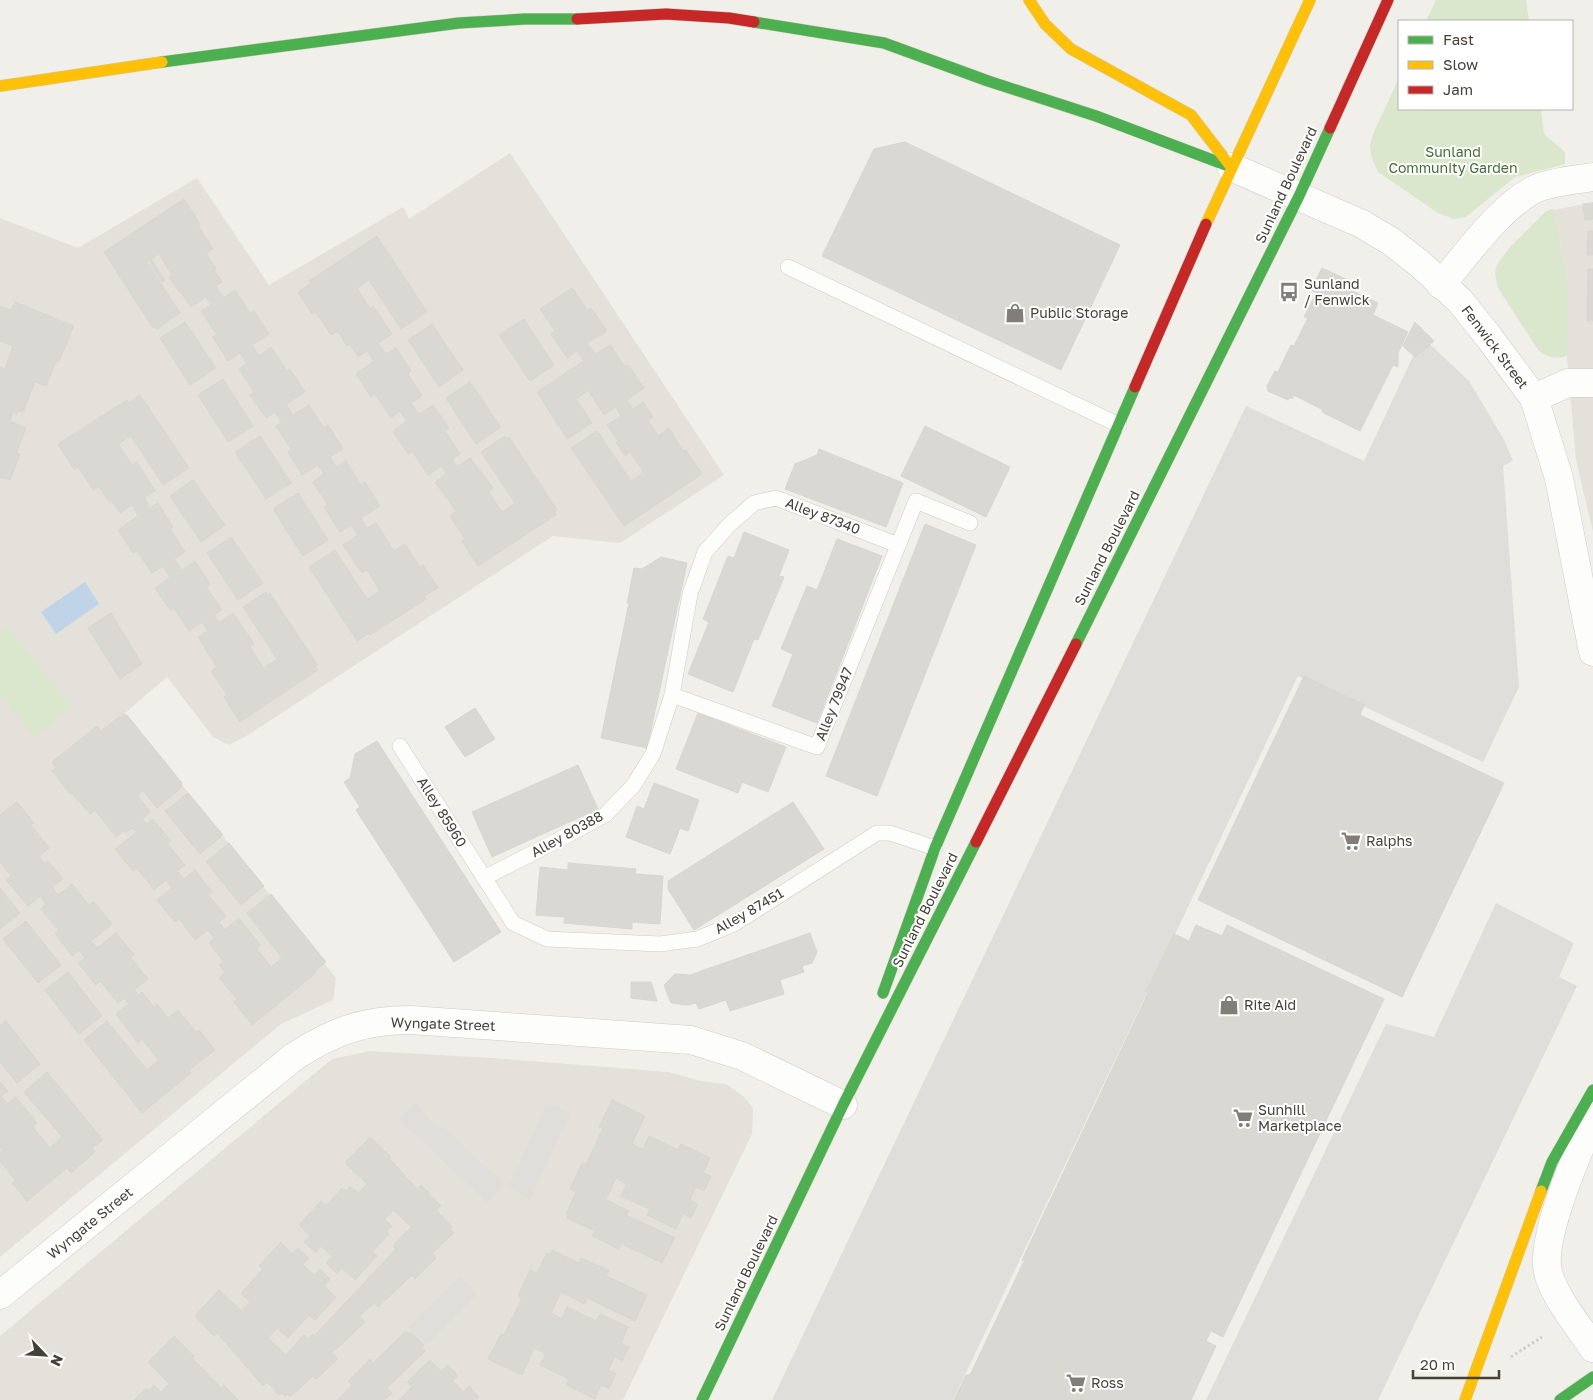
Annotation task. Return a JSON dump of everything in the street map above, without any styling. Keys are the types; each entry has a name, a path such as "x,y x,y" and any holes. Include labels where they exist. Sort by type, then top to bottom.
{"main road":[{"path":"1029,0 1045,24 1071,49 1191,115 1232,166"},
{"name":"Sunland Boulevard","path":"879,1004 935,848 1232,166 1310,0"},
{"name":"Sunland Boulevard","path":"702,1400 843,1105 1118,561 1299,196 1388,0"},
{"path":"0,86 218,54 459,23 596,19 666,14 729,18 884,43 988,81 1096,116 1232,166"},
{"name":"Sunland Boulevard","path":"843,1105 873,1022"},
{"path":"1465,1400 1552,1162 1593,1090"},
{"path":"1560,1400 1593,1377"}],"street":[{"name":"Fenwick Street","path":"1232,166 1370,228 1392,242 1420,264 1460,301 1534,398 1559,478 1593,652"},
{"path":"1441,285 1481,237 1513,203 1539,187 1593,177"},
{"path":"1534,398 1568,383 1593,383"},
{"name":"Wyngate Street","path":"0,1295 295,1056 342,1030 358,1025 391,1020 411,1020 691,1040 742,1056 843,1105"},
{"path":"1593,1116 1559,1202 1547,1254 1548,1275 1593,1348"}],"lane":[{"path":"788,267 1119,425"},
{"name":"Alley 87340","path":"672,695 690,594 705,552 729,525 754,503 776,498 898,545"},
{"path":"898,545 916,501 970,523"},
{"name":"Alley 79947","path":"672,695 817,747 898,545"},
{"name":"Alley 80388","path":"484,878 605,815 633,786 652,754 672,695"},
{"name":"Alley 85960","path":"400,746 484,878"},
{"name":"Alley 87451","path":"484,878 513,923 547,939 660,944 697,939 734,924 877,833 890,832 935,848"}],"path":[{"path":"1506,1361 1542,1337"}],"shaded area":[{"path":"510,153 724,475 620,543 553,536 248,735 229,745 213,737 167,677 125,713 336,978 333,1000 281,1024 0,1257 0,218 78,248 197,178 269,285 403,207 409,219"},
{"path":"1593,202 1593,532 1576,460 1567,356 1567,280 1555,210"},
{"path":"1422,337 1469,381 1504,440 1513,461 1503,466 1519,687 1483,762 1298,676 953,1400 772,1400 1246,406 1364,461"},
{"path":"1496,903 1574,943 1559,977 1577,986 1378,1400 1206,1400 1386,1024 1434,1037"},
{"path":"370,1051 491,1058 668,1072 701,1081 726,1084 743,1096 753,1108 752,1134 623,1400 0,1400 0,1336 332,1059"},
{"path":"416,1103 437,1128 445,1128 504,1184 487,1203 399,1119"},
{"path":"547,1103 570,1113 530,1200 508,1187"},
{"path":"460,1277 477,1294 427,1344 409,1327"}],"green space":[{"path":"1436,0 1526,0 1529,20 1426,20"},
{"name":"Sunland Community Garden","path":"1398,80 1398,110 1541,110 1544,134 1565,152 1565,164 1515,177 1466,217 1454,219 1438,213 1378,172 1372,159 1370,146 1373,134"},
{"path":"1551,209 1555,210 1567,280 1567,356 1559,357 1545,355 1538,350 1498,288 1495,274 1496,267 1510,247 1545,212"},
{"path":"7,626 72,706 34,737 0,694 0,632"}],"water":[{"path":"85,582 99,604 56,634 41,612"}],"building":[{"name":"Public Storage","path":"905,142 1120,245 1061,370 822,256 874,149"},
{"path":"184,199 213,249 206,253 216,268 214,270 222,282 216,286 223,298 235,290 250,313 254,311 269,334 252,345 259,356 271,347 287,371 290,369 305,392 286,404 293,415 309,405 324,428 328,425 343,449 330,457 336,467 346,461 361,485 365,482 380,506 361,518 367,528 376,523 394,551 405,544 420,567 423,565 438,588 424,596 426,599 370,635 369,633 357,641 309,567 335,550 367,599 380,591 367,570 362,573 343,545 358,535 351,525 340,532 324,507 328,505 313,482 324,474 318,465 302,475 288,452 291,449 276,426 282,422 275,412 266,418 250,395 254,392 239,369 247,364 240,353 228,361 213,337 217,335 201,311 211,305 206,297 191,307 169,277 172,275 159,254 151,259 165,280 162,282 149,261 147,262 180,313 157,329 153,328 104,252"},
{"path":"1593,203 1593,219 1585,220 1583,204"},
{"path":"1588,231 1593,231 1593,255 1587,255"},
{"path":"377,236 427,312 401,329 369,280 357,288 370,309 373,306 392,334 378,343 386,354 396,348 411,371 408,374 422,396 411,403 419,414 433,405 449,428 445,431 460,454 452,459 457,467 470,458 493,488 488,491 502,512 515,503 481,452 505,436 507,439 509,437 557,510 554,512 556,515 478,566 462,541 465,539 450,516 456,511 435,482 446,474 441,466 428,475 413,452 408,454 393,431 407,421 400,411 391,418 375,394 371,397 356,374 374,361 367,351 358,357 350,344 347,346 338,331 331,335 316,312 312,314 298,292 311,283 309,281"},
{"path":"1322,268 1346,279 1345,283 1348,284 1346,288 1378,303 1373,315 1408,332 1398,353 1398,367 1393,365 1360,431 1322,412 1323,410 1294,395 1292,399 1290,397 1288,400 1268,391 1267,386 1275,371 1278,372 1291,345 1294,346 1308,318 1304,317 1316,293 1311,290"},
{"path":"1588,269 1593,269 1593,321 1587,321"},
{"path":"572,288 587,310 591,308 607,331 587,343 595,354 610,345 625,367 628,365 644,388 627,400 633,409 643,402 653,417 648,420 658,436 669,428 683,451 686,450 702,474 624,526 571,448 597,431 631,481 644,473 630,452 625,456 607,425 621,416 616,407 604,415 588,390 576,399 592,423 567,439 537,392 584,361 577,351 567,358 551,334 555,331 540,309"},
{"path":"15,302 74,326 59,361 56,361 46,386 35,382 23,412 18,411 17,414 13,412 10,421 26,428 16,453 20,454 10,480 0,477 0,367 5,369 13,346 0,341 0,306 11,310"},
{"path":"524,319 554,365 530,381 499,335"},
{"path":"185,322 216,368 190,385 160,338"},
{"path":"1415,322 1434,341 1415,357 1403,346"},
{"path":"432,324 463,370 439,387 408,340"},
{"path":"223,379 253,426 228,442 198,395"},
{"path":"470,382 501,427 476,444 446,398"},
{"path":"140,395 189,468 163,485 131,436 118,444 132,465 137,462 155,491 144,498 150,508 158,503 173,527 170,529 185,552 174,559 182,570 195,561 210,584 206,587 222,610 214,615 219,623 233,613 254,644 250,647 264,668 277,659 243,607 266,592 268,595 270,593 318,665 315,667 318,670 240,722 224,697 227,695 211,671 217,667 198,637 208,631 202,622 189,631 174,608 170,610 155,588 170,577 163,566 152,573 137,551 133,553 118,530 138,516 132,505 120,513 111,500 109,502 99,487 93,490 78,467 74,469 58,444 127,400 129,403"},
{"path":"925,426 1010,467 986,517 901,476"},
{"path":"260,436 291,483 266,499 235,452"},
{"path":"819,449 903,483 886,527 785,489 795,464 817,455"},
{"path":"193,480 225,525 201,542 170,496"},
{"path":"298,493 328,540 303,556 273,509"},
{"path":"925,524 976,545 877,796 826,776"},
{"path":"744,532 789,550 779,576 784,577 758,640 754,639 733,692 688,674 709,622 703,619 728,556 734,558"},
{"path":"231,537 263,583 238,600 207,553"},
{"path":"837,539 882,556 817,723 772,706 793,654 781,649 807,586 817,590"},
{"path":"661,557 687,563 647,748 601,738 629,603 627,603 634,568 642,569"},
{"path":"111,613 142,664 120,679 88,628"},
{"name":"Ralphs","path":"1304,676 1364,705 1360,715 1504,783 1402,997 1198,900"},
{"path":"475,708 495,739 465,757 445,727"},
{"path":"698,713 786,747 768,792 742,782 738,793 676,769"},
{"path":"123,714 127,715 182,783 182,787 157,808 143,791 137,795 150,812 142,819 147,824 153,819 171,841 167,843 185,865 177,871 184,879 195,870 212,892 208,895 226,916 219,922 225,930 239,918 260,945 256,948 271,967 282,958 247,913 271,894 326,962 315,971 316,973 252,1025 234,1002 237,999 219,978 225,972 219,965 223,961 209,943 214,938 208,930 195,940 179,919 175,922 157,900 172,888 166,880 154,890 137,868 133,871 115,849 137,832 132,828 126,833 124,830 116,837 95,810 90,814 72,793 70,794 52,771 56,768 52,762 97,726 101,731"},
{"path":"377,741 501,932 454,962 356,810 360,807 344,782 350,778 355,754"},
{"path":"578,765 598,809 492,857 472,812"},
{"path":"654,783 699,800 688,831 680,828 670,854 626,837 637,806 644,809"},
{"path":"188,793 223,835 200,854 165,811"},
{"path":"17,802 34,823 31,825 49,848 39,856 45,863 48,861 63,879 52,887 58,895 72,884 89,905 94,902 112,924 91,941 97,948 116,933 134,955 130,957 148,979 134,990 139,995 142,992 154,1007 157,1004 168,1018 178,1010 196,1032 199,1030 215,1050 189,1070 191,1073 142,1113 84,1040 107,1021 147,1070 159,1060 142,1039 138,1043 116,1014 129,1004 124,998 118,1003 100,981 96,985 78,963 85,958 79,950 72,956 55,933 58,930 41,909 46,904 40,896 28,906 6,880 11,876 0,862 0,815"},
{"path":"793,802 824,849 694,930 668,889 668,881"},
{"path":"229,843 264,886 241,905 206,862"},
{"path":"568,863 636,869 635,874 663,876 660,924 632,922 632,929 564,923 565,917 536,915 540,867 568,870"},
{"path":"0,888 20,913 0,929"},
{"path":"26,921 61,965 38,983 3,939"},
{"path":"1196,925 1222,936 1227,925 1384,999 1223,1337 1211,1331 1206,1341 1216,1346 1191,1400 954,1400 966,1375 970,1375 1024,1261 1022,1260 1174,934 1189,941"},
{"path":"810,933 817,952 812,963 802,966 804,972 780,980 784,994 730,1011 726,1000 699,1009 696,1003 688,1005 671,1003 664,985 675,974 690,975"},
{"path":"68,972 102,1016 79,1034 45,990"},
{"path":"631,982 651,982 657,1001 631,998"},
{"path":"6,1021 40,1064 17,1083 0,1062 0,1026"},
{"path":"47,1072 103,1140 92,1148 95,1152 71,1173 67,1168 27,1201 12,1183 15,1180 0,1161 0,1152 2,1150 0,1147 0,1082 8,1091 1,1096 7,1104 16,1097 37,1123 33,1127 50,1148 62,1137 24,1092"},
{"path":"612,1100 645,1116 632,1144 643,1149 649,1136 678,1150 681,1144 710,1158 703,1173 711,1176 704,1191 696,1187 690,1200 698,1204 691,1218 683,1214 676,1229 647,1215 650,1209 621,1196 627,1184 616,1178 606,1200 629,1211 626,1215 675,1238 662,1263 622,1244 619,1249 592,1236 595,1231 567,1218 568,1215 566,1214 576,1192 570,1189 582,1163 586,1165 603,1128 599,1127"},
{"path":"370,1137 391,1157 389,1158 417,1189 421,1185 441,1206 436,1210 452,1227 450,1229 454,1233 432,1253 436,1258 415,1279 412,1275 378,1307 374,1303 359,1316 365,1322 332,1353 338,1359 316,1379 313,1376 290,1397 282,1393 279,1395 267,1382 263,1386 217,1333 214,1336 195,1316 219,1290 242,1311 250,1302 241,1293 263,1269 259,1266 281,1242 292,1254 298,1248 309,1258 303,1265 314,1275 320,1269 330,1279 324,1286 336,1297 315,1320 309,1315 288,1338 277,1328 268,1338 286,1355 304,1335 308,1340 313,1334 314,1336 396,1249 393,1246 411,1227 394,1210 385,1219 392,1226 387,1231 389,1234 372,1252 377,1256 355,1280 342,1268 337,1274 326,1263 332,1257 321,1246 316,1253 304,1242 310,1236 299,1225 321,1201 326,1206 342,1188 346,1191 350,1186 358,1193 367,1184 345,1163"},
{"path":"552,1250 579,1263 581,1258 609,1270 606,1276 647,1295 635,1321 587,1298 585,1304 561,1292 551,1313 562,1319 567,1307 596,1321 600,1314 628,1327 621,1343 629,1347 622,1361 615,1357 608,1370 616,1374 609,1388 601,1385 595,1399 566,1385 569,1379 540,1365 546,1354 534,1348 522,1375 488,1359 501,1334 504,1335 522,1298 518,1296 530,1270 537,1273 547,1253 550,1255"},
{"path":"406,1331 408,1334 411,1332 424,1345 422,1348 425,1351 387,1388 392,1393 384,1400 337,1400 352,1385 348,1381 370,1359 373,1363"},
{"path":"174,1336 221,1388 224,1385 238,1400 134,1400 146,1388 148,1391 154,1385 161,1392 169,1384 148,1362"},
{"path":"430,1360 441,1371 448,1365 458,1376 453,1381 463,1392 469,1386 479,1397 476,1400 399,1400 412,1387 407,1382"}],"traffic: fast":[{"path":"162,62 459,23 525,19 577,19"},
{"path":"754,22 884,43 988,81 1096,116 1231,167"},
{"path":"1076,644 1299,196 1330,128"},
{"path":"883,993 935,848 1135,387"},
{"path":"702,1400 843,1105 976,842"},
{"path":"1541,1191 1552,1162 1593,1090"},
{"path":"1560,1400 1593,1377"}],"traffic: slow":[{"path":"1029,0 1045,24 1071,49 1191,115 1231,167"},
{"path":"1206,224 1310,0"},
{"path":"0,86 162,62"},
{"path":"1465,1400 1541,1191"}],"traffic: jam":[{"path":"1330,128 1388,0"},
{"path":"577,19 666,14 729,18 754,22"},
{"path":"1135,387 1206,224"},
{"path":"976,842 1076,644"}],"place":[{"name":"Sunland / Fenwick","path":"1289,292"},
{"name":"Public Storage","path":"1015,313"},
{"name":"Ralphs","path":"1351,841"},
{"name":"Rite Aid","path":"1229,1005"},
{"name":"Sunhill Marketplace","path":"1243,1118"},
{"name":"Ross","path":"1076,1383"}]}
